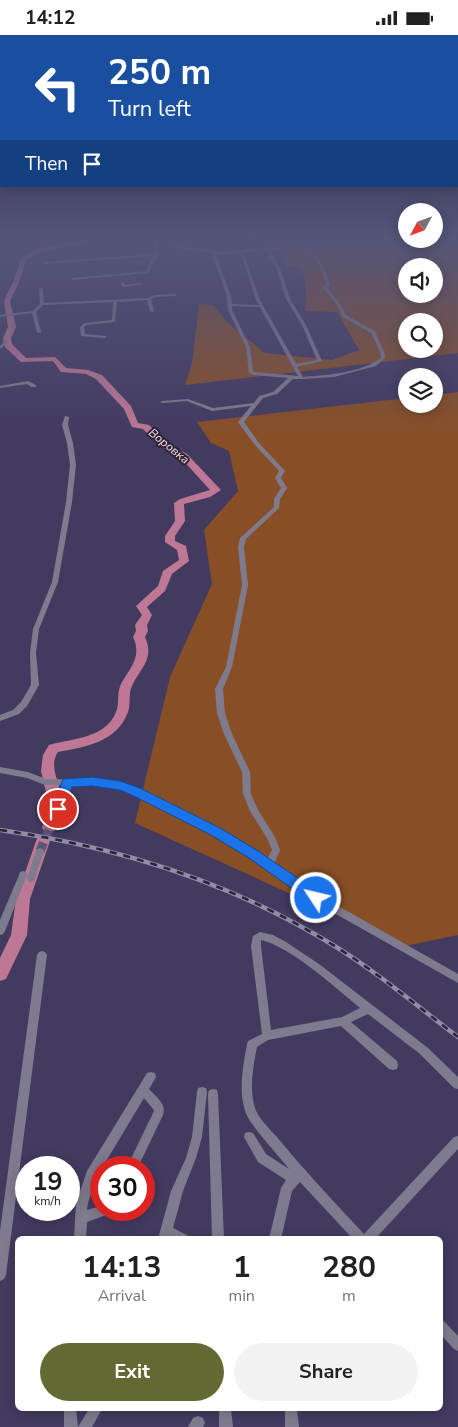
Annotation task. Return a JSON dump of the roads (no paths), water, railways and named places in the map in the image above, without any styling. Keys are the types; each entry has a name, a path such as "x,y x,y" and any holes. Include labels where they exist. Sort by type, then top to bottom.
{"street":[{"path":"0,316 34,312 40,306"},
{"path":"104,337 84,335 82,327 86,324 114,321 115,306"},
{"path":"151,306 152,311"},
{"path":"229,306 248,347 252,373 301,378 334,376 374,365 383,358 373,332 344,316 339,306"},
{"path":"261,306 301,378"},
{"path":"292,306 320,361 294,366"},
{"path":"34,312 38,332"},
{"path":"0,348 5,340"},
{"path":"269,865 276,850 247,794 246,772 228,735 221,713 220,689 232,658 246,585 241,547 243,538 277,507 277,499 284,488 278,478 282,471 257,444 242,422 262,397 275,393 292,377"},
{"path":"0,387 28,382 34,386"},
{"path":"162,402 188,400 212,409 256,404"},
{"path":"0,718 16,712 24,704 35,685 33,653 36,629 55,581 69,502 73,465 65,425 67,417"},
{"path":"0,770 28,775 45,782 108,783 136,791 215,832 269,865 316,898 458,979"},
{"path":"58,809 67,783"},
{"path":"0,931 40,851"},
{"path":"267,1036 256,946 256,939 260,936 267,937 290,950 369,1009 424,1051 458,1084"},
{"path":"0,1275 42,955"},
{"path":"358,1236 297,1176 253,1116 248,1105 248,1063 252,1044 267,1036 344,1021 369,1009"},
{"path":"344,1021 393,1065"},
{"path":"80,1236 82,1203 91,1175 151,1077"},
{"path":"137,1156 159,1111 158,1106 144,1091"},
{"path":"165,1235 177,1191 191,1158 207,1093 218,1236"},
{"path":"250,1137 262,1158 297,1176"},
{"path":"370,1236 458,1141"},
{"path":"276,1236 288,1188 297,1176"},
{"path":"81,1218 90,1215"},
{"path":"443,1328 458,1345"},
{"path":"70,1411 71,1427"},
{"path":"84,1427 95,1411"},
{"path":"226,1411 226,1427"},
{"path":"290,1411 292,1427"}],"waterway":[{"name":"Воровка","path":"8,306 12,327 7,338 8,345 24,360 55,359 64,370 88,372 99,377 128,408 135,425 146,427 164,445 184,456 216,490 207,495 179,503 180,521 170,536 170,542 182,548 184,561 167,573 162,588 141,606 147,615 141,625 142,631 139,637 143,651 134,675 126,685 123,709 117,722 103,735 84,742 54,748 49,755 48,771 57,809 49,827"},
{"name":"Воровка","path":"0,974 19,935 23,899 43,841"}],"tunnel":[{"path":"40,851 58,809"}],"railway":[{"path":"0,830 44,837 130,857 214,885 255,903 349,955 458,1037"}]}
